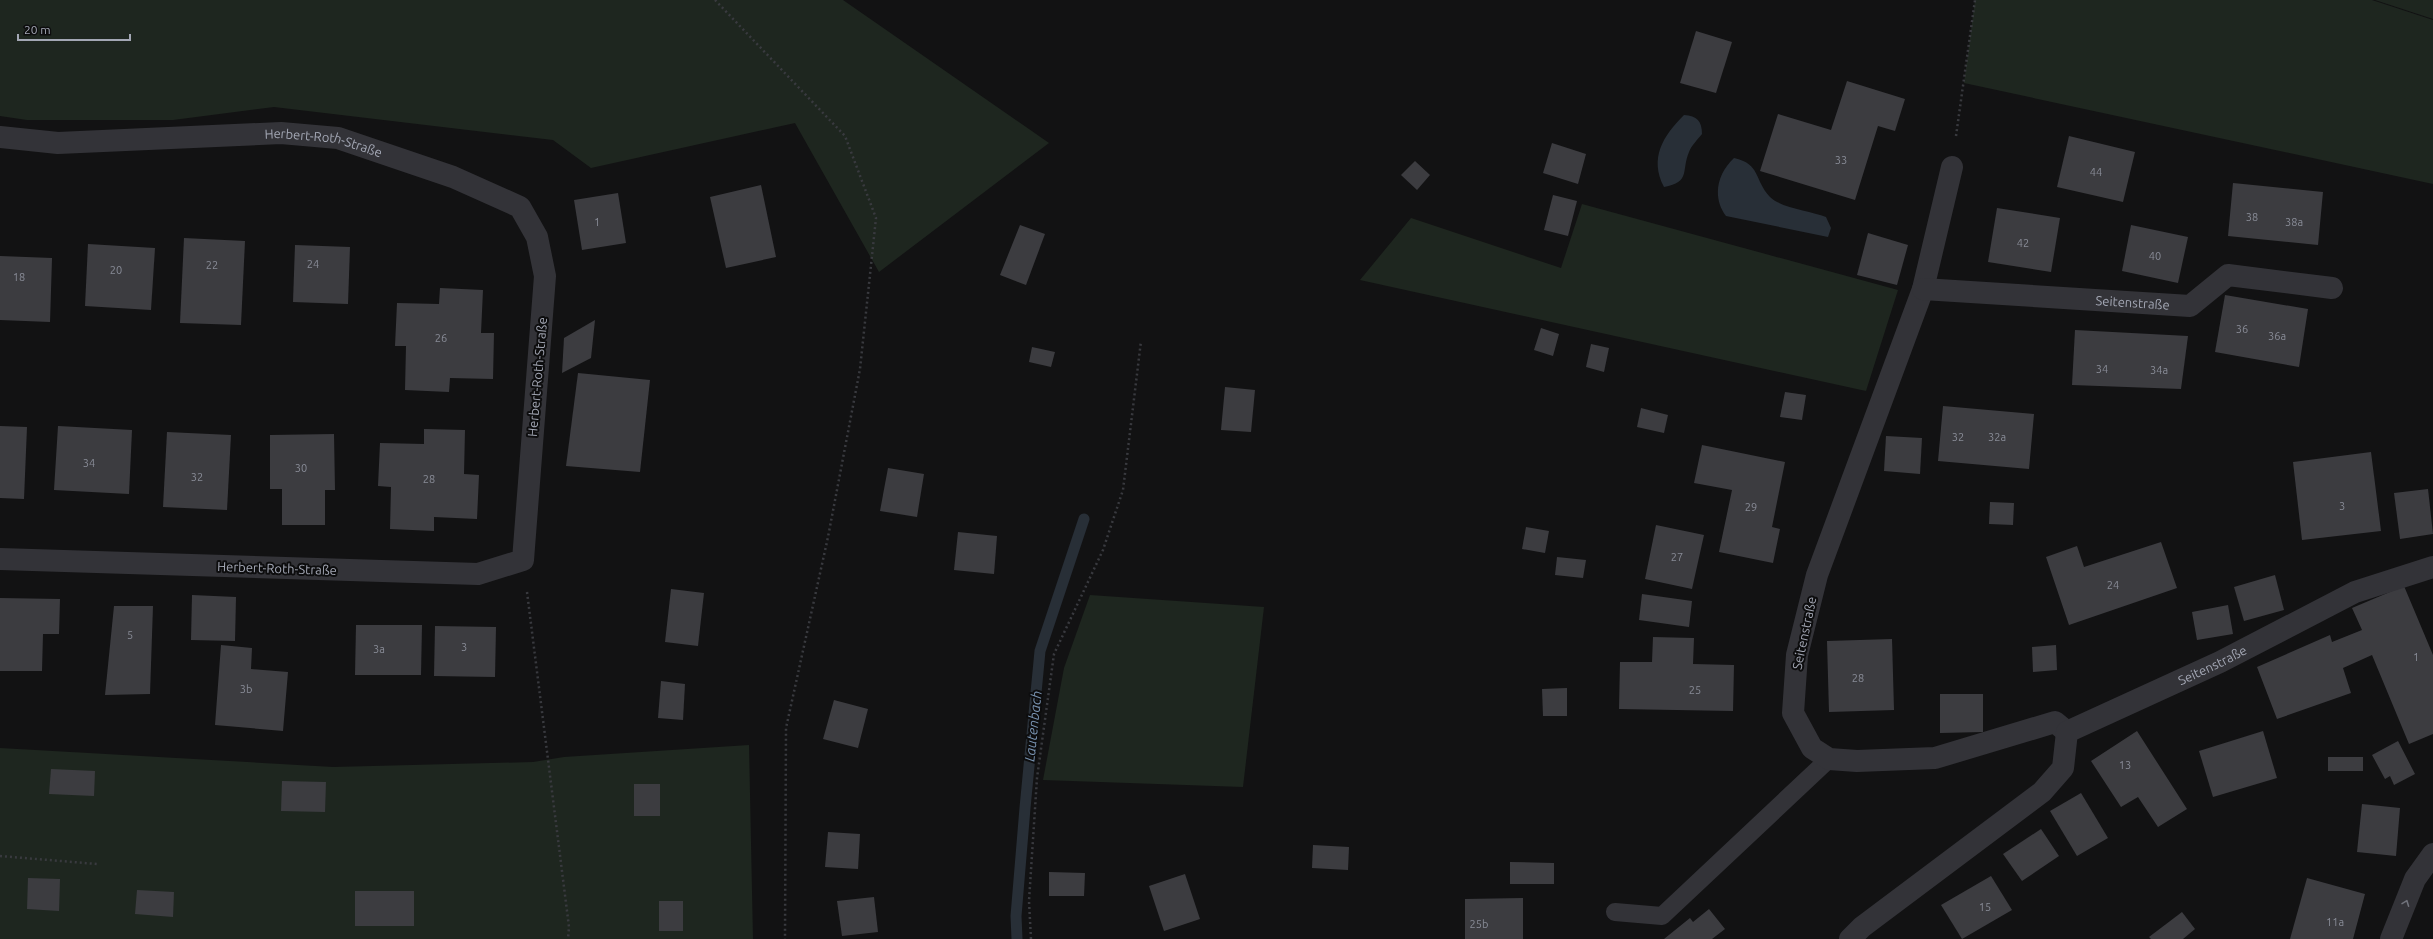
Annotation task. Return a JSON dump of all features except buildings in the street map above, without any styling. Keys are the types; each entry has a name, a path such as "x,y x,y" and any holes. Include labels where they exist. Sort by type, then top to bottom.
{"street":[{"name":"Herbert-Roth-Straße","path":"0,137 58,143 281,133 338,138 453,176 520,207 537,237 545,276 523,560 478,574 0,559"},
{"name":"Seitenstraße","path":"1952,166 1923,289 1817,575 1797,655 1793,713 1812,748 1829,759 1857,761 1934,758 2055,722 2067,732 2220,662 2355,592 2433,567"},
{"name":"Seitenstraße","path":"1923,289 2190,306 2228,275 2332,288"},
{"path":"1850,939 1862,928 2042,792 2063,768 2067,732"},
{"path":"2391,939 2415,879 2433,854"}],"lane":[{"path":"1615,912 1662,916 1829,759"}],"path":[{"path":"715,0 844,136 876,218 860,369 828,537 786,728 785,939"},
{"path":"1952,166 1975,0"},
{"path":"1031,939 1030,901 1037,778 1054,654 1103,550 1123,490 1141,341"},
{"path":"523,560 569,928 568,939"},
{"path":"0,856 97,864"}],"shaded area":[{"path":"0,0 843,0 1049,143 879,272 795,123 591,168 553,140 274,107 173,120 27,120 0,116"},
{"path":"1975,0 2372,0 2433,20 2433,184 1964,83"},
{"path":"2375,0 2433,0 2433,19"},
{"path":"1684,115 1698,120 1701,126 1702,134 1690,150 1682,179 1672,185 1664,187 1658,166 1660,148 1664,139"},
{"path":"1734,158 1749,164 1753,168 1765,191 1775,201 1789,207 1826,217 1831,228 1828,237 1726,216 1719,201 1718,186 1720,178 1728,164"},
{"path":"1582,204 1898,290 1866,391 1360,280 1411,218 1561,268"},
{"path":"1090,595 1264,607 1243,787 1043,780 1064,668"},
{"path":"749,745 753,939 0,939 0,748 333,767 533,762 564,757"}],"waterway":[{"name":"Lautenbach","path":"1017,939 1016,916 1040,651 1084,519"}]}
